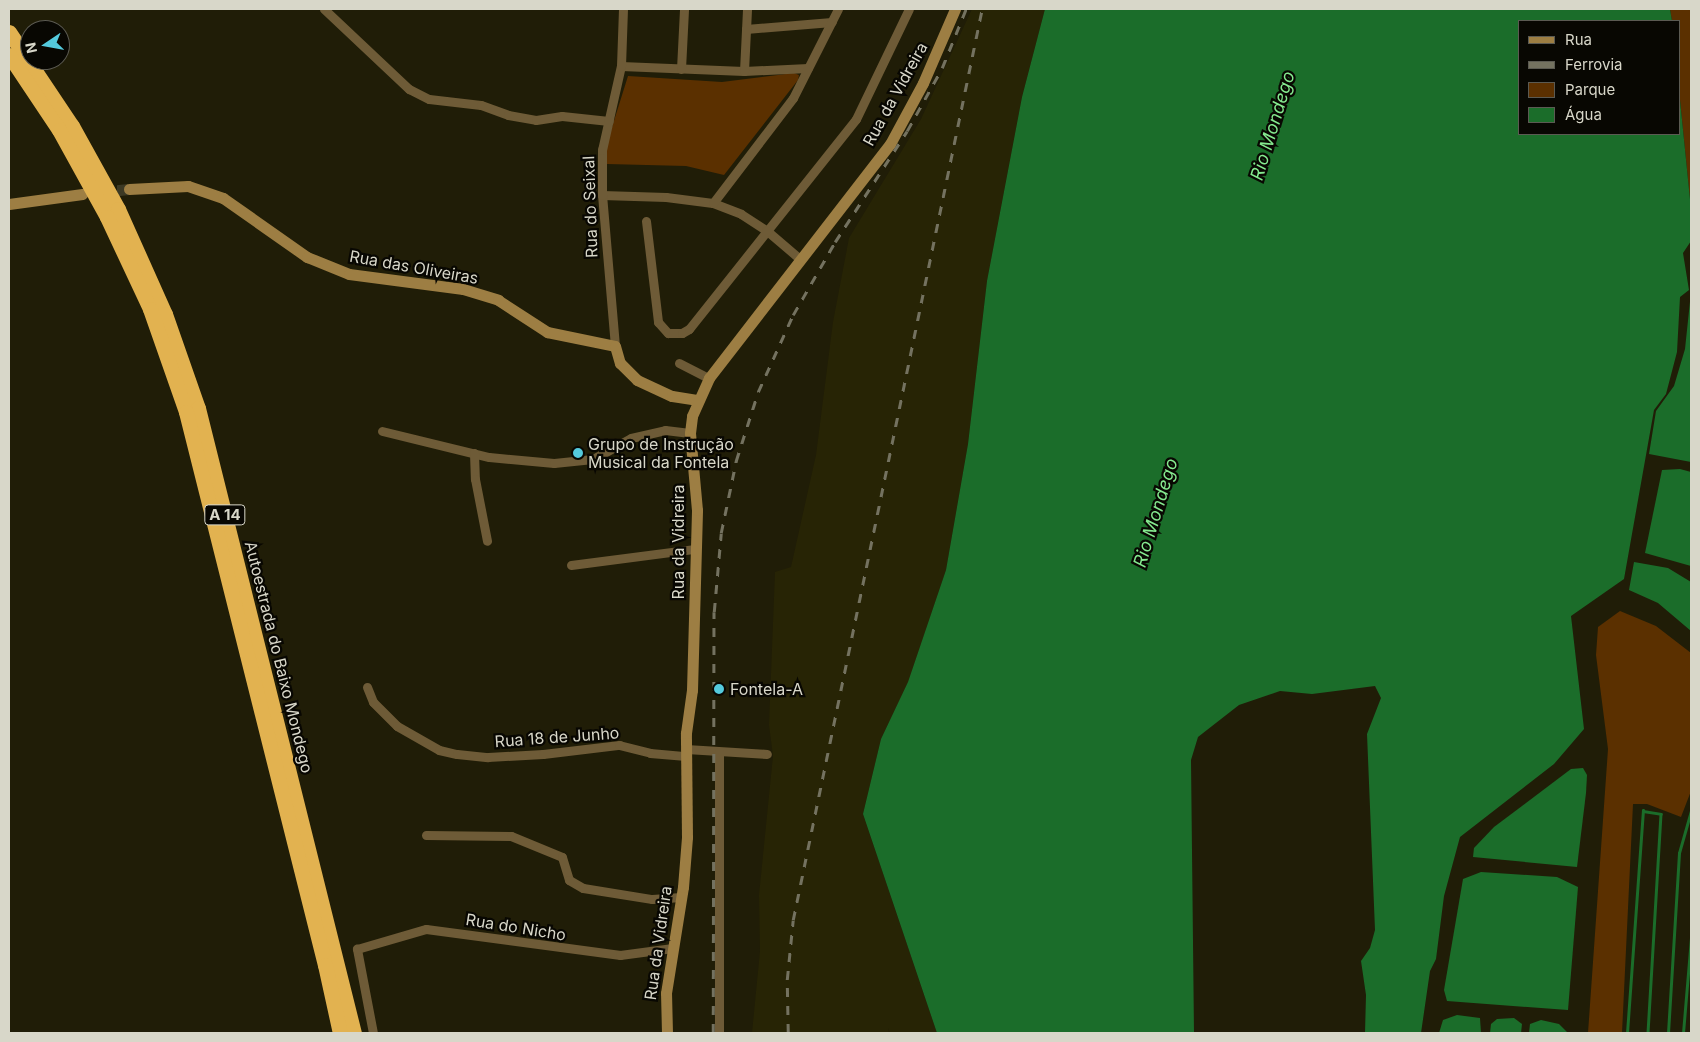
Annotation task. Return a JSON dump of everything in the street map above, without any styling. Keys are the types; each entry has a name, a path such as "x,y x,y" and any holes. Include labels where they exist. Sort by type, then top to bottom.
{"highway":[{"name":"Autoestrada do Baixo Mondego","path":"9,32 72,126 118,209 165,314 198,408 354,1033"},
{"name":"Autoestrada do Baixo Mondego","path":"9,55 59,130 107,217 150,309 186,412 325,965 340,1033"}],"street":[{"path":"324,9 403,83 429,99 481,105 536,120 562,116 609,121"},
{"name":"Rua do Seixal","path":"614,346 602,195 602,150 621,66 623,9"},
{"path":"681,69 684,9"},
{"path":"744,70 747,9"},
{"path":"713,203 793,98 838,9"},
{"path":"646,221 657,319 662,328 674,334 689,329 856,119 909,9"},
{"name":"Rua da Vidreira","path":"667,1033 666,993 681,897 687,837 686,753 692,690 697,510 690,433 697,400 709,378 890,144 923,83 955,9"},
{"path":"746,29 832,22"},
{"path":"621,66 744,70 808,68"},
{"name":"Rua das Oliveiras","path":"129,189 161,186 196,189 223,198 307,257 348,274 463,289 498,300 547,332 614,346"},
{"path":"9,204 82,194"},
{"path":"602,195 666,197 713,203 741,214 766,230 800,259"},
{"path":"614,346 620,363 637,380 672,396 697,400"},
{"path":"679,362 709,378"},
{"path":"382,431 507,460 582,461 617,448 632,438 666,430 690,433"},
{"path":"474,453 475,479 487,541"},
{"path":"571,565 695,549"},
{"name":"Rua 18 de Junho","path":"367,687 373,702 398,726 439,750 457,754 488,757 534,755 619,745 650,753 720,752 767,754"},
{"path":"719,1033 720,752"},
{"path":"426,835 511,836 562,856 569,880 583,888 652,899 681,897"},
{"name":"Rua do Nicho","path":"373,1033 357,949 426,929 620,955 673,948"}],"shaded area":[{"path":"972,9 1045,9 1022,97 987,281 968,444 946,570 908,683 881,739 863,814 937,1033 890,1033 888,1028 889,1033 752,1033 760,951 759,895 773,756 769,725 775,572 791,567 816,455 833,322 849,238 921,119"}],"green space":[{"path":"1670,9 1691,9 1691,209 1680,100 1680,20 1672,20"},
{"path":"794,73 799,75 798,80 724,175 686,166 607,164 607,143 628,76 722,82"},
{"path":"1620,611 1656,626 1691,653 1691,791 1681,817 1647,804 1633,804 1622,1033 1588,1033 1608,749 1596,655 1598,627"}],"water":[{"name":"Rio Mondego","path":"1045,9 1670,9 1672,20 1518,20 1518,135 1680,135 1680,100 1691,209 1691,241 1683,253 1689,290 1680,297 1677,352 1666,394 1654,410 1624,579 1571,616 1584,729 1554,764 1460,837 1444,896 1436,959 1430,971 1421,1033 1365,1033 1366,995 1361,961 1370,948 1375,930 1367,734 1381,698 1375,686 1312,694 1280,691 1239,705 1198,737 1191,760 1194,1033 937,1033 863,814 881,739 908,682 946,570 968,444 987,281 1022,97"},
{"path":"1691,292 1691,462 1649,454 1656,411 1674,386 1685,349"},
{"path":"1680,469 1691,472 1691,566 1645,553 1662,470"},
{"path":"1634,562 1668,568 1691,582 1691,631 1658,603 1629,590"},
{"path":"1583,768 1587,775 1586,793 1577,867 1473,857 1474,848 1494,827 1571,769"},
{"path":"1481,872 1557,877 1578,887 1568,1010 1447,1001 1444,990 1463,879"},
{"path":"1457,1015 1480,1018 1481,1033 1439,1033 1443,1020"},
{"path":"1514,1018 1522,1024 1521,1033 1490,1033 1491,1024 1497,1019"},
{"path":"1541,1020 1559,1024 1568,1033 1529,1033 1530,1024"}],"waterway":[{"path":"1627,1033 1643,811 1661,814 1648,1033"},
{"path":"1668,1033 1679,853 1691,811"},
{"path":"1683,1033 1691,938"}],"tunnel":[{"path":"101,192 129,189"}],"railway":[{"path":"713,1033 714,612 721,533 736,461 758,392 793,315 835,242 907,131 942,68 966,9"},
{"path":"788,1033 787,980 793,920 982,9"}],"place":[{"name":"Grupo de Instrução Musical da Fontela","path":"578,453"},
{"name":"Fontela-A","path":"719,689"}]}
